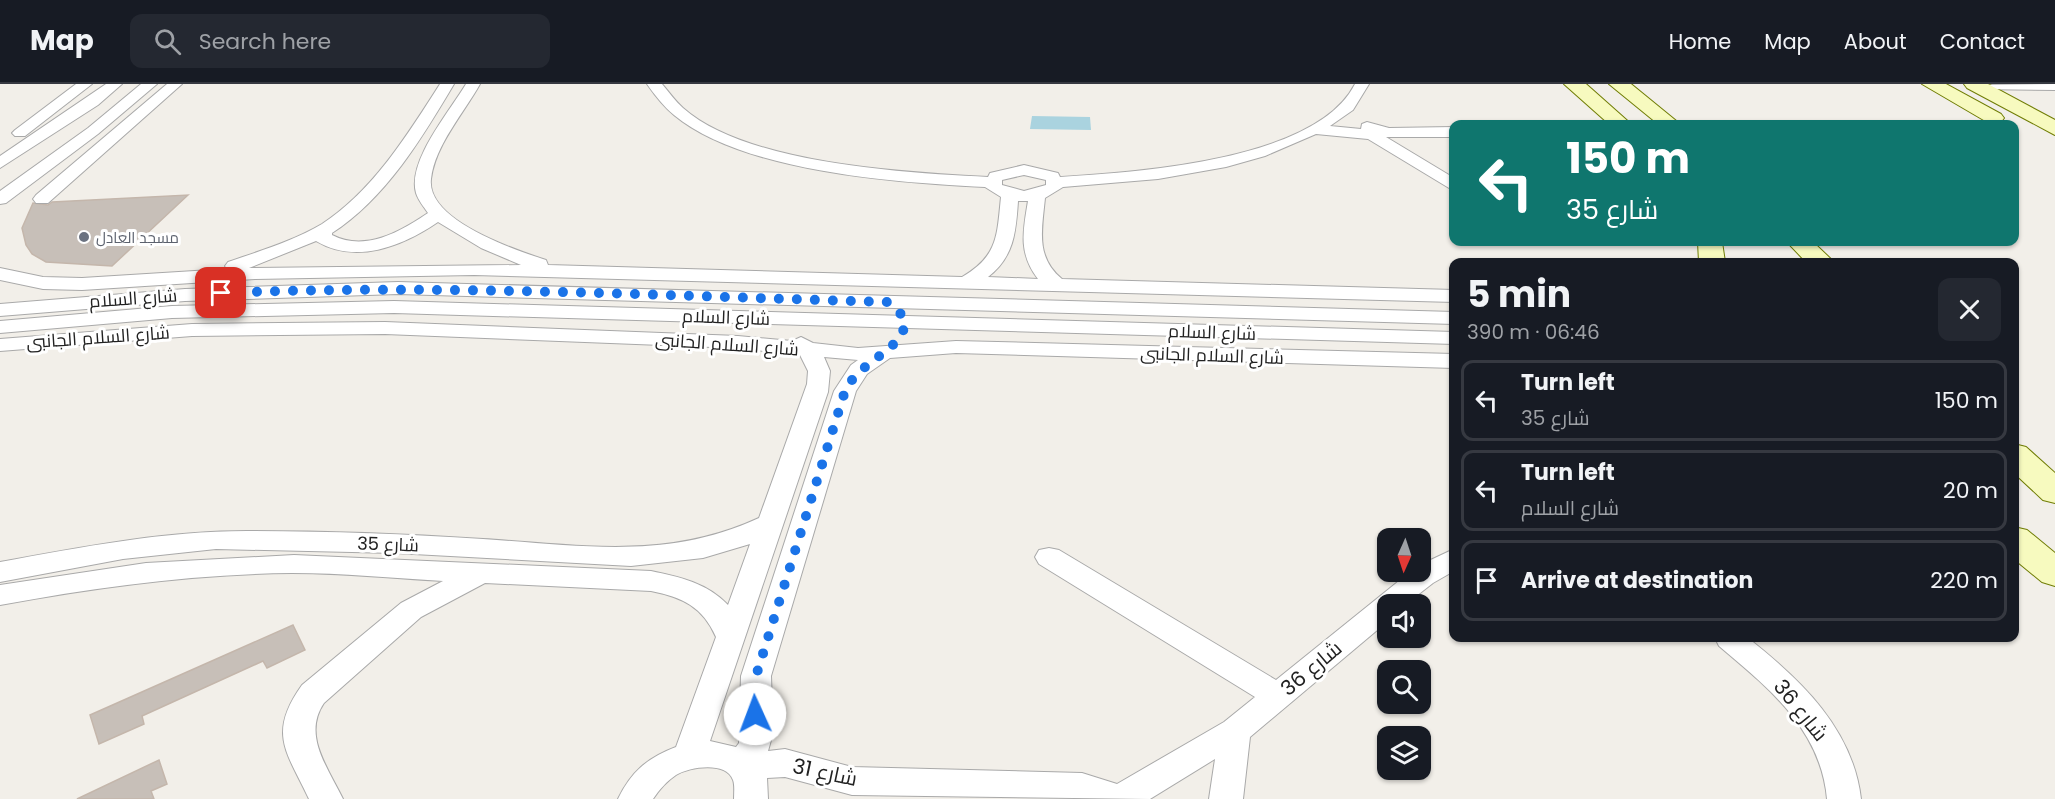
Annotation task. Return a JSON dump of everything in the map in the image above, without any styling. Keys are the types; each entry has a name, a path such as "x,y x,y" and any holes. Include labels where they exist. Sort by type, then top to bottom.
{"street":[{"path":"0,147 85,84"},
{"path":"0,164 93,102 115,84"},
{"path":"0,199 93,131 150,84"},
{"path":"42,199 175,84"},
{"path":"185,295 204,276 267,255 323,230 354,207 393,162 447,84"},
{"path":"473,84 425,168 422,190 425,199 439,214 479,240 503,252 564,272"},
{"path":"654,84 678,112 711,131 783,157 870,173 993,182 1003,173 1024,170 1045,173 1055,182"},
{"path":"993,182 1000,191 1010,194 1037,194 1047,191 1055,182 1178,170 1267,149 1314,129 1347,108 1362,84"},
{"path":"1574,84 1616,120"},
{"path":"1619,84 1665,120"},
{"path":"1932,84 1997,120"},
{"path":"1975,84 2055,86"},
{"path":"1975,84 2055,129"},
{"path":"1592,99 1621,104 1638,98"},
{"path":"1347,108 1360,123 1409,161 1449,183"},
{"path":"1314,129 1375,134 1449,132"},
{"path":"963,284 992,266 1005,246 1010,194"},
{"path":"1037,194 1032,247 1037,267 1058,286"},
{"path":"323,230 323,238 334,245 356,246 382,243 405,236 439,214"},
{"path":"1005,246 1032,247"},
{"path":"1803,246 1817,258"},
{"path":"0,274 43,283 82,284 204,276 368,270 564,272 1449,296"},
{"path":"647,274 660,295"},
{"name":"شارع السلام","path":"0,310 185,295 398,288 1449,318"},
{"path":"689,754 820,381 820,370 810,350 798,336 803,320 818,308 841,300"},
{"path":"745,778 749,757 759,737 753,702 756,676 845,391 859,370 900,339 905,323 902,315 887,302"},
{"name":"شارع السلام","path":"0,327 172,312 340,307 1449,338"},
{"name":"شارع السلام الجانبى","path":"0,345 107,335 283,327 385,328 729,341 858,354 956,347 1449,362"},
{"path":"2019,459 2055,492"},
{"name":"شارع 35","path":"0,572 114,552 245,540 402,544 662,557 709,550 732,543 772,523"},
{"path":"2019,543 2055,574"},
{"path":"2019,555 2055,574"},
{"path":"1050,557 1278,696"},
{"name":"شارع 36","path":"1401,594 1423,576 1449,561"},
{"name":"شارع 35","path":"0,595 80,579 191,567 294,564 651,581 680,586 704,598 722,615 731,637"},
{"path":"406,569 411,610"},
{"path":"326,799 302,744 298,729 302,711 313,694 411,610 481,573"},
{"name":"شارع 36","path":"1120,799 1235,731 1377,614"},
{"name":"شارع 36","path":"1734,642 1762,664 1792,695 1818,728 1836,754 1845,781 1844,799"},
{"path":"1226,799 1235,731"},
{"path":"634,798 656,770 689,754 721,754 745,778"},
{"name":"شارع 31","path":"745,778 758,765 785,764 852,781 1082,787 1120,799"}],"water":[{"path":"1032,116 1090,117 1091,130 1030,129"}],"building":[{"name":"مسجد العادل","path":"188,195 112,266 46,262 32,254 26,245 22,228 33,203 48,205 52,202"},
{"path":"293,625 305,650 267,668 263,661 142,716 144,724 99,744 90,715"},
{"path":"159,760 167,784 151,791 154,799 77,799"}],"place":[{"name":"مسجد العادل","path":"84,237"}],"route":[{"path":"221,293 328,289 465,289 887,302 896,308 905,323 900,339 859,370 850,380 845,391 756,676 753,689 755,714"}]}
